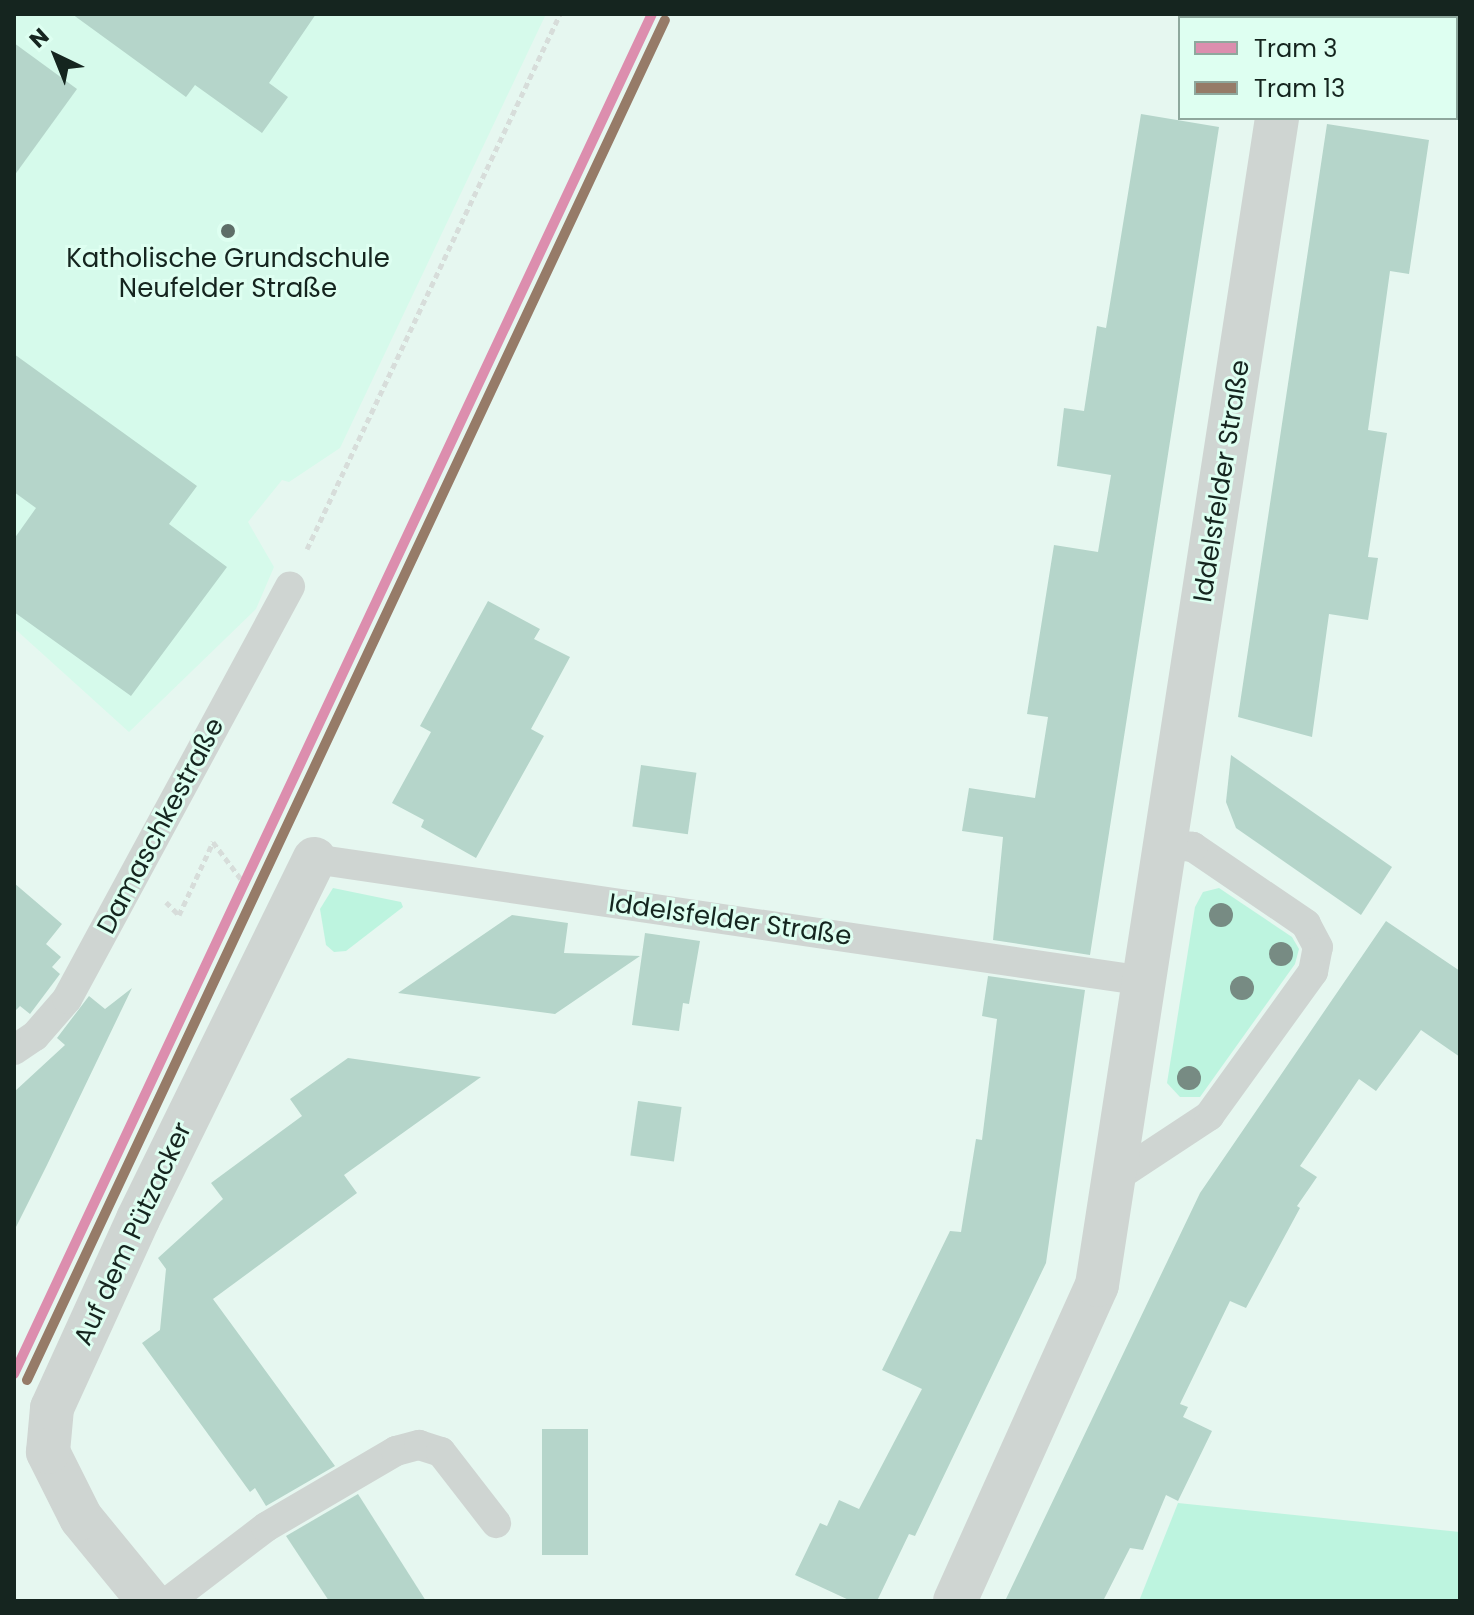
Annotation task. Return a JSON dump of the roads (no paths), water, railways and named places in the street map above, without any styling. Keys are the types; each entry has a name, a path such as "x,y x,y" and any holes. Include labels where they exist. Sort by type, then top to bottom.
{"street":[{"name":"Iddelsfelder Straße","path":"955,1601 1097,1285 1277,120"},
{"name":"Auf dem Pützacker","path":"149,1601 81,1518 48,1452 52,1408 138,1219 314,859"}],"lane":[{"name":"Damaschkestraße","path":"14,1050 35,1036 67,999 138,873 290,586"},
{"path":"1115,1178 1209,1116 1313,972 1318,947 1306,924 1193,847 1166,844"},
{"name":"Iddelsfelder Straße","path":"314,859 1145,981"},
{"path":"169,1601 266,1527 396,1451 419,1445 441,1452 496,1523"}],"tram line":[{"name":"3","path":"14,1374 652,14"},
{"name":"13","path":"27,1380 665,20"}],"place":[{"name":"Katholische Grundschule Neufelder Straße","path":"228,231"}]}
